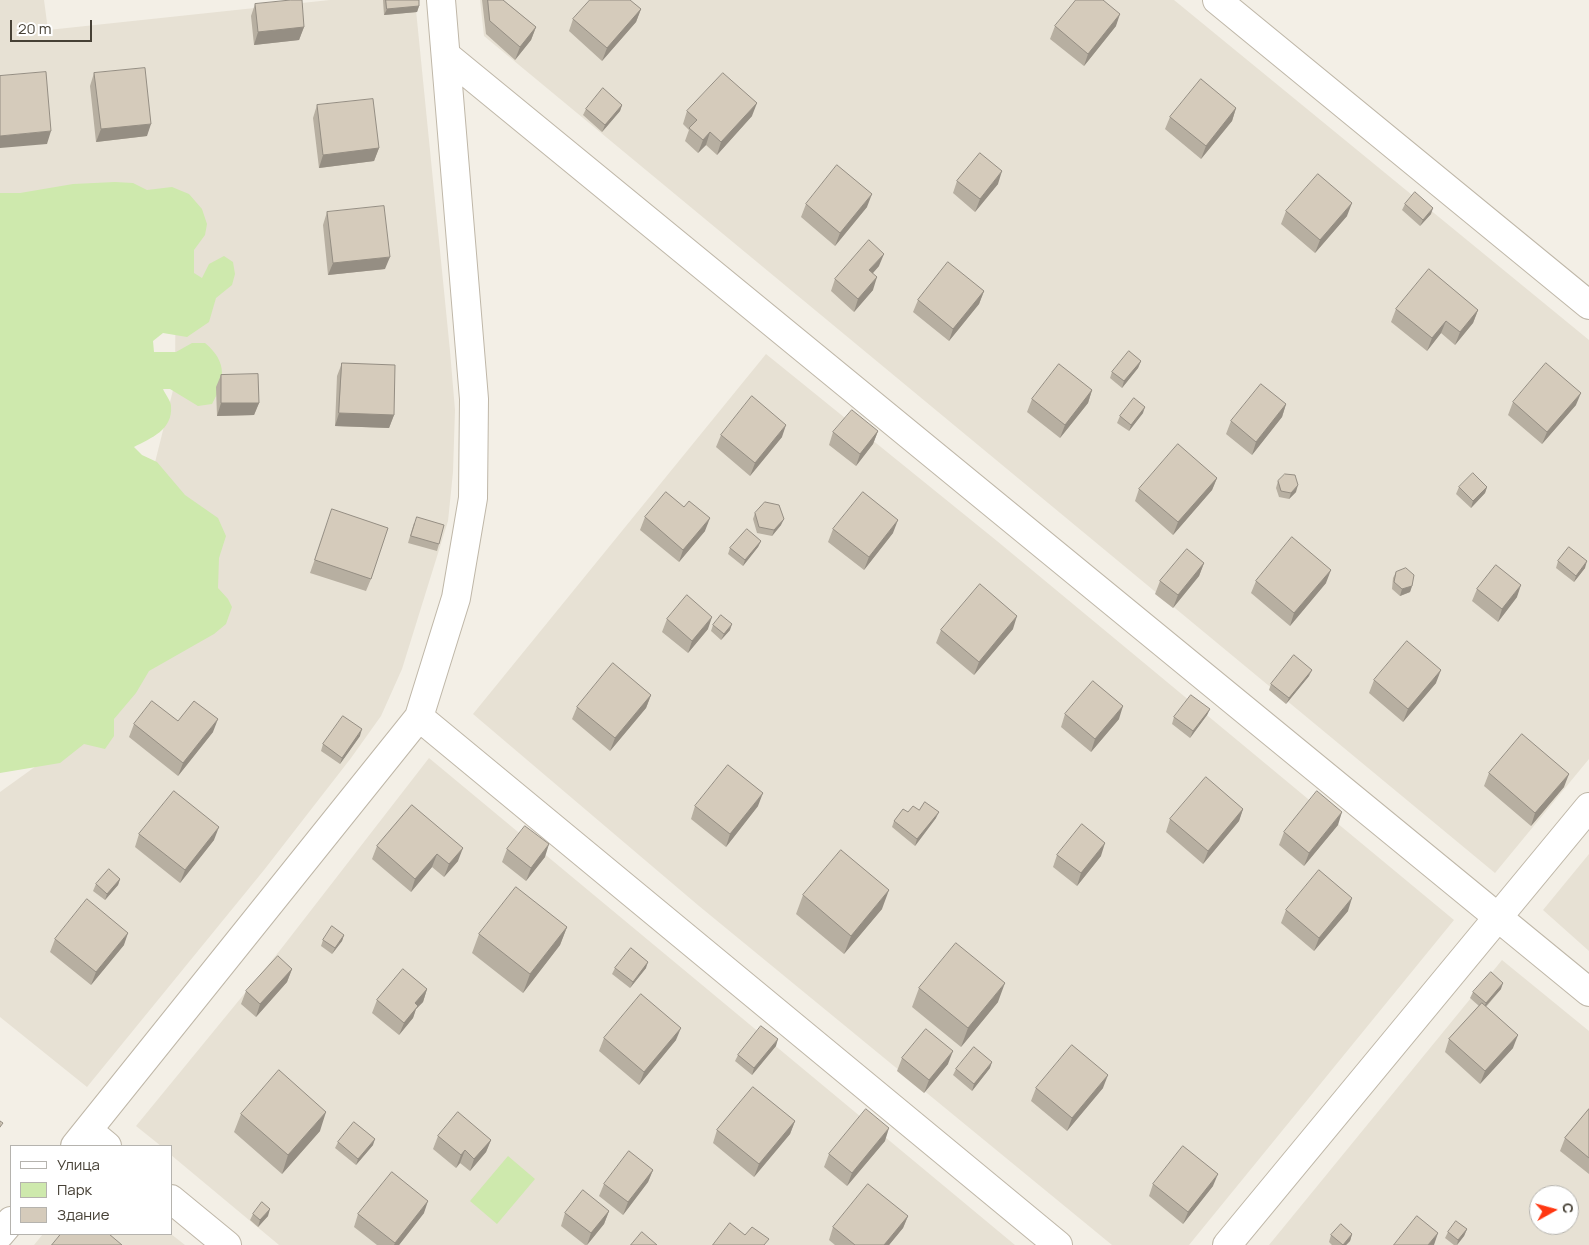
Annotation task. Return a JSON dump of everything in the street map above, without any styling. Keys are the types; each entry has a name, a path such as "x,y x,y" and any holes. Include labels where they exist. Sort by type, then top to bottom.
{"street":[{"path":"90,1141 420,716 456,598 473,498 474,399 442,0"},
{"path":"1217,0 1589,305"},
{"path":"447,56 1589,992"},
{"path":"420,716 1058,1245"},
{"path":"1227,1245 1589,807"},
{"path":"172,1200 227,1245"},
{"path":"0,1234 10,1222"}],"shaded area":[{"path":"0,0 44,0 48,30 330,0 415,0 455,410 453,472 448,521 402,669 381,716 351,758 264,870 87,1087 0,1017 0,792 89,728 175,382 176,226 0,202"},
{"path":"480,0 1174,0 1589,340 1589,759 1495,873 484,36"},
{"path":"766,354 997,541 1454,920 1189,1245 1112,1245 699,906 473,714"},
{"path":"429,758 1015,1245 279,1245 172,1156 172,1145 160,1145 136,1126 281,949"},
{"path":"1589,854 1589,951 1543,910"},
{"path":"1502,960 1589,1031 1589,1245 1269,1245"},
{"path":"42,1235 172,1235 185,1245 34,1245"}],"green space":[{"path":"133,183 147,190 172,187 189,194 202,209 207,224 205,235 194,250 194,273 202,278 209,264 224,256 233,262 235,274 232,285 216,298 209,322 187,337 163,333 153,341 154,352 176,352 192,343 205,343 212,350 218,357 221,365 222,380 212,404 198,406 170,389 163,389 171,404 171,414 165,427 134,447 142,455 157,462 185,495 218,518 226,536 219,558 218,588 228,599 232,607 226,624 214,634 149,671 136,693 114,719 114,736 105,749 84,744 60,763 0,773 0,193 20,193 73,184"},
{"path":"508,1156 535,1179 497,1224 470,1201"}],"building":[{"path":"302,0 304,27 258,32 255,4"},
{"path":"386,0 419,0 419,6 387,9"},
{"path":"488,0 503,0 536,27 520,47 490,21"},
{"path":"590,0 630,0 641,9 607,48 573,19"},
{"path":"1076,0 1103,0 1120,14 1088,54 1055,26"},
{"path":"145,68 151,124 101,129 94,73"},
{"path":"46,72 51,131 0,136 0,76"},
{"path":"723,73 757,103 721,142 710,132 703,140 689,128 697,120 687,111"},
{"path":"1201,79 1236,108 1206,146 1170,117"},
{"path":"603,88 622,105 605,125 586,109"},
{"path":"373,99 379,148 323,155 317,105"},
{"path":"980,153 1002,171 980,199 957,181"},
{"path":"837,165 872,194 840,233 806,204"},
{"path":"1318,174 1352,203 1320,240 1286,211"},
{"path":"1415,192 1433,208 1423,220 1405,204"},
{"path":"384,206 390,257 333,263 327,212"},
{"path":"869,240 884,254 869,270 877,277 858,299 835,279"},
{"path":"948,262 984,291 953,329 918,300"},
{"path":"1429,269 1478,310 1460,332 1446,321 1432,338 1396,309"},
{"path":"1129,351 1141,361 1124,381 1112,372"},
{"path":"342,363 395,365 394,415 339,413"},
{"path":"1546,363 1581,393 1547,432 1513,402"},
{"path":"1059,364 1092,390 1065,425 1032,399"},
{"path":"258,374 259,403 221,403 221,375"},
{"path":"1261,384 1286,404 1256,442 1231,421"},
{"path":"752,396 786,425 755,463 721,435"},
{"path":"1134,398 1145,407 1131,425 1120,416"},
{"path":"852,410 878,431 860,454 833,432"},
{"path":"1178,444 1217,478 1178,522 1139,489"},
{"path":"1473,473 1487,487 1473,501 1459,487"},
{"path":"1285,474 1295,475 1298,485 1291,493 1281,491 1278,481"},
{"path":"666,492 684,507 689,501 710,518 683,550 645,517"},
{"path":"863,492 898,520 869,557 833,529"},
{"path":"765,502 779,505 784,519 774,530 759,527 755,513"},
{"path":"332,509 388,528 371,579 315,560"},
{"path":"417,517 444,525 439,544 411,536"},
{"path":"747,529 761,541 745,560 730,548"},
{"path":"1292,537 1331,570 1294,613 1256,581"},
{"path":"1569,547 1587,561 1576,576 1558,561"},
{"path":"1187,549 1204,563 1178,595 1160,581"},
{"path":"1496,565 1521,585 1502,609 1477,589"},
{"path":"1406,568 1414,575 1412,586 1402,589 1394,582 1396,572"},
{"path":"980,584 1017,616 979,662 941,630"},
{"path":"687,595 712,617 692,641 667,619"},
{"path":"721,615 732,624 724,634 713,625"},
{"path":"1407,641 1441,670 1408,709 1374,680"},
{"path":"1294,655 1312,670 1289,698 1271,684"},
{"path":"613,663 651,695 615,738 577,707"},
{"path":"1093,681 1123,706 1095,739 1065,714"},
{"path":"1191,695 1210,709 1193,731 1174,717"},
{"path":"152,701 178,721 194,701 218,719 183,763 134,724"},
{"path":"343,716 362,729 342,758 323,744"},
{"path":"1522,734 1569,774 1535,813 1489,773"},
{"path":"728,765 763,793 730,834 695,806"},
{"path":"1206,777 1243,809 1208,851 1170,819"},
{"path":"174,791 219,827 185,870 139,834"},
{"path":"1317,791 1342,812 1309,853 1284,832"},
{"path":"925,802 939,812 917,839 894,821 903,809 908,812 913,806 919,810"},
{"path":"412,805 463,848 449,864 437,854 415,879 377,846"},
{"path":"1082,824 1105,843 1081,873 1057,855"},
{"path":"525,826 549,844 531,868 507,849"},
{"path":"841,850 889,890 851,936 803,895"},
{"path":"109,869 120,879 107,894 96,884"},
{"path":"1319,870 1352,898 1319,938 1286,910"},
{"path":"516,887 567,927 530,974 479,934"},
{"path":"87,899 128,933 96,972 55,939"},
{"path":"332,926 344,935 335,948 323,940"},
{"path":"956,943 1005,983 968,1028 919,988"},
{"path":"631,948 648,962 633,982 615,968"},
{"path":"278,956 292,969 260,1004 246,991"},
{"path":"403,969 427,989 415,1003 418,1006 404,1023 377,1000"},
{"path":"1491,972 1503,983 1486,1003 1473,992"},
{"path":"641,994 681,1028 644,1072 604,1038"},
{"path":"1482,1003 1518,1035 1485,1071 1449,1039"},
{"path":"761,1026 778,1039 754,1068 738,1055"},
{"path":"926,1029 953,1051 929,1080 902,1058"},
{"path":"1072,1045 1108,1075 1072,1118 1036,1088"},
{"path":"974,1047 992,1062 974,1084 956,1069"},
{"path":"279,1070 326,1112 288,1155 241,1114"},
{"path":"753,1087 795,1121 759,1164 717,1130"},
{"path":"866,1109 889,1128 852,1173 829,1154"},
{"path":"1589,1109 1589,1158 1565,1138"},
{"path":"458,1112 491,1140 474,1159 465,1150 461,1155 438,1136"},
{"path":"354,1122 375,1139 358,1159 338,1142"},
{"path":"1183,1146 1218,1174 1188,1212 1153,1184"},
{"path":"629,1151 653,1170 628,1202 604,1184"},
{"path":"392,1172 428,1201 395,1243 358,1214"},
{"path":"868,1184 908,1216 884,1245 855,1245 833,1227"},
{"path":"583,1190 609,1211 591,1233 565,1213"},
{"path":"262,1202 270,1209 260,1220 253,1214"},
{"path":"1417,1216 1438,1233 1428,1245 1394,1245"},
{"path":"1456,1221 1467,1229 1458,1240 1448,1232"},
{"path":"730,1223 745,1235 752,1227 769,1239 764,1245 713,1245"},
{"path":"1341,1224 1352,1234 1343,1245 1331,1235"},
{"path":"642,1232 657,1245 631,1245"},
{"path":"60,1235 110,1235 122,1245 52,1245"}]}
